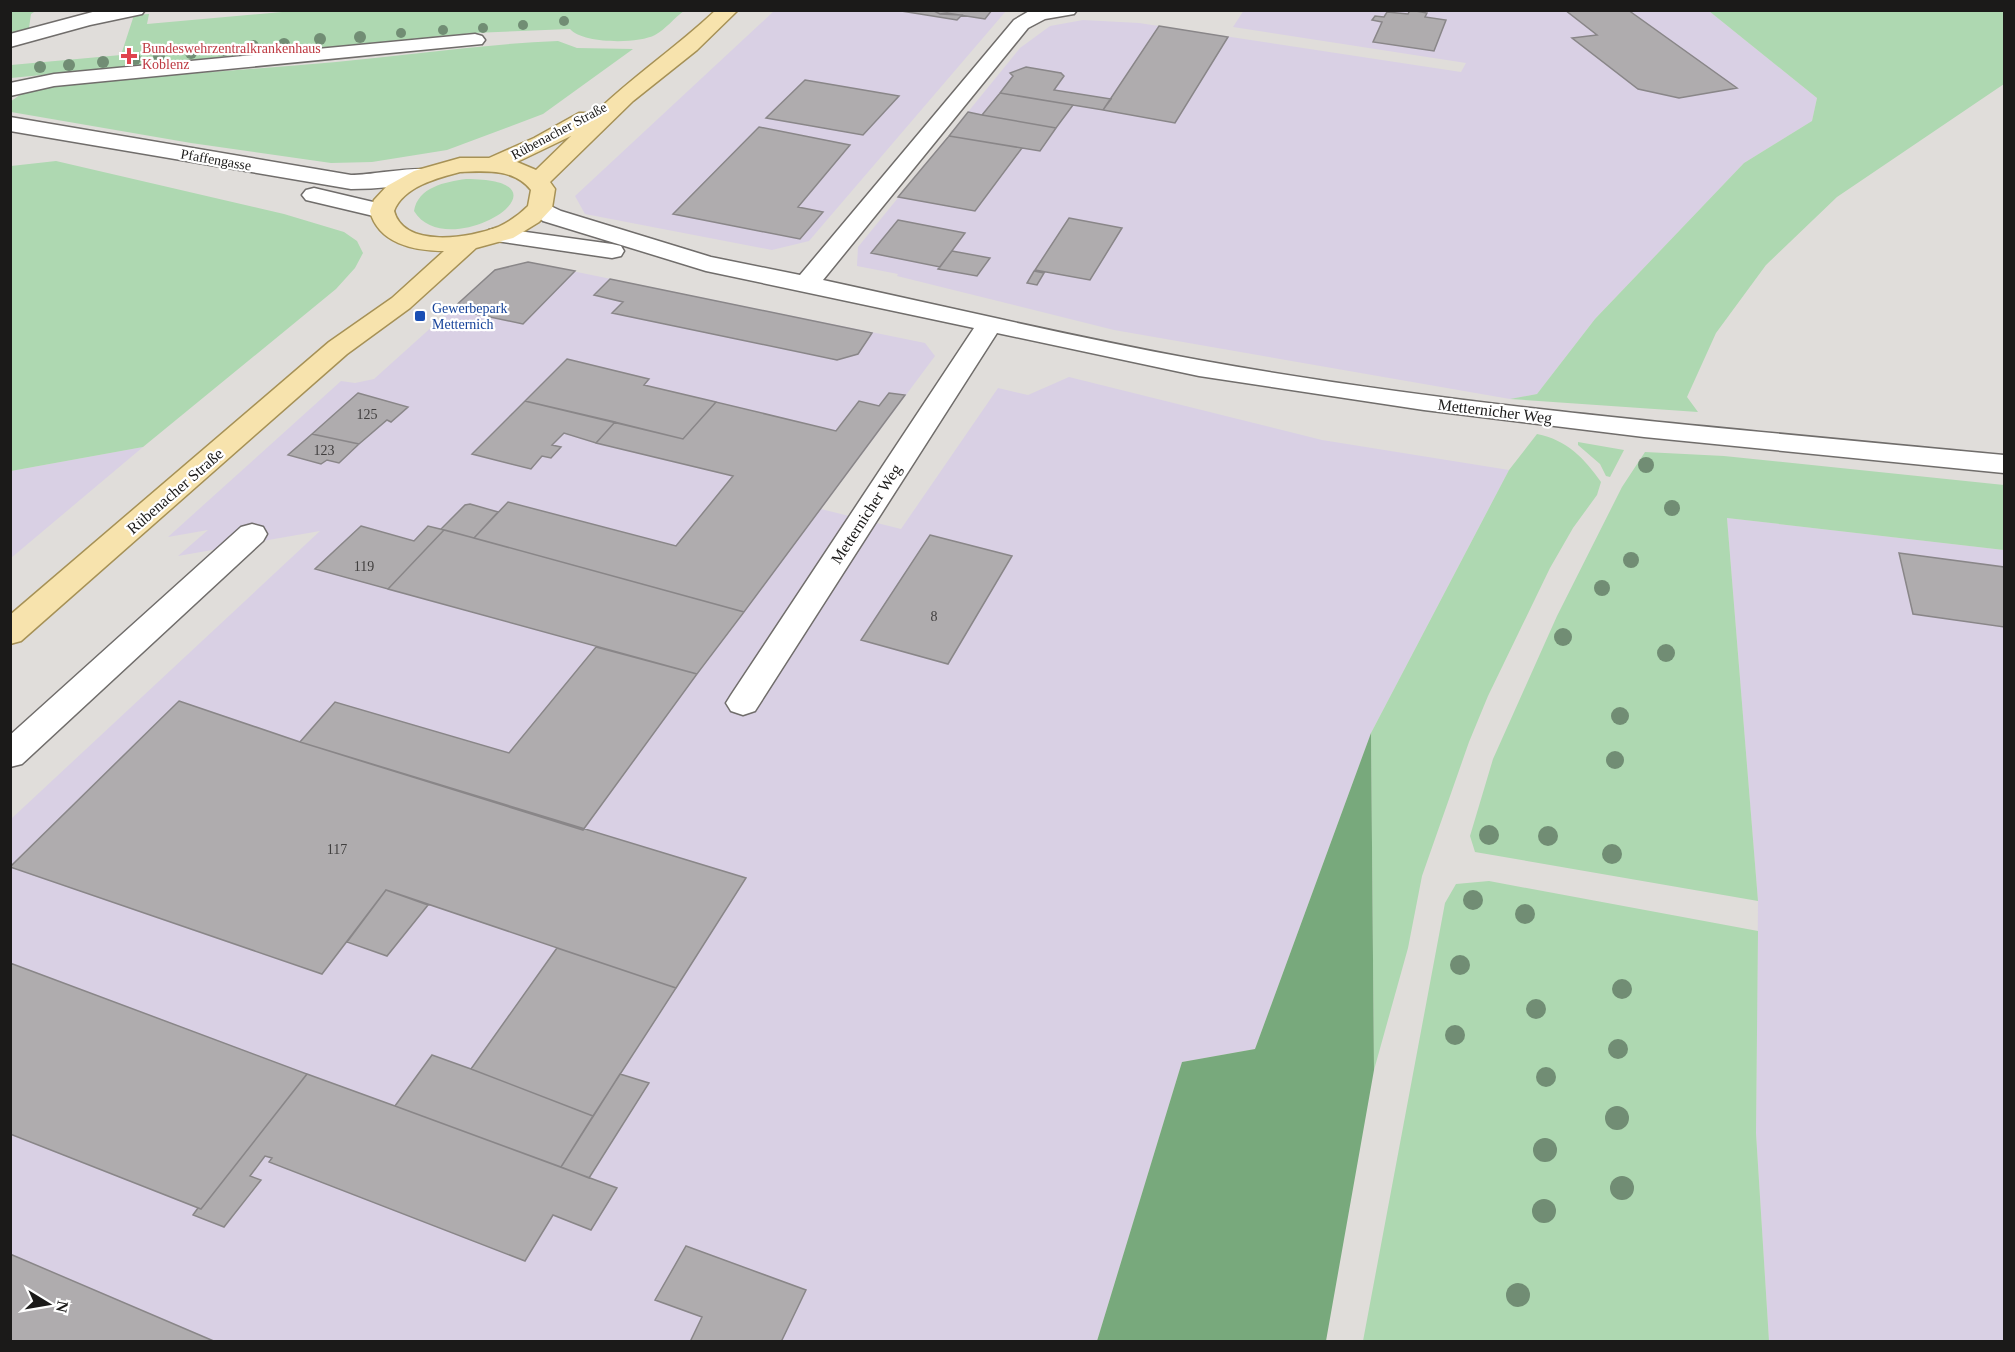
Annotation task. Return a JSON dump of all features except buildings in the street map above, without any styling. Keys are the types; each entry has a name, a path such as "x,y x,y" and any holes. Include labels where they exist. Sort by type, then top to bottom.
{"main road":[{"name":"Rübenacher Straße","path":"382,211 388,198 402,185 422,175 460,165 492,165 527,173 538,181 625,96 690,46 728,10"},
{"name":"Rübenacher Straße","path":"492,165 542,143 625,96"},
{"path":"382,211 405,256 435,243 468,242 498,236 530,219 540,208 543,189 538,181"},
{"name":"Rübenacher Straße","path":"10,633 338,348 401,303 468,242"},
{"name":"Rübenacher Straße","path":"338,348 405,256"}],"street":[{"path":"54,10 78,21"},
{"path":"10,41 78,21 135,10"},
{"path":"805,286 1021,24 1040,14 1067,10"},
{"path":"10,90 54,80 475,40"},
{"name":"Pfaffengasse","path":"10,124 351,182 376,182 422,175"},
{"name":"Pfaffengasse","path":"10,133 185,173 336,199 382,211"},
{"name":"Metternicher Weg","path":"540,208 552,216 706,263 805,286 1199,368 1424,402 1644,429 2004,464"},
{"name":"Metternicher Weg","path":"498,236 706,263"},
{"name":"Metternicher Weg","path":"743,703 990,324"},
{"path":"10,755 252,534"}],"shaded area":[{"path":"1244,10 1709,11 1817,98 1812,121 1744,163 1595,319 1537,394 1510,399 1114,330 897,276 898,274 857,266 858,247 1020,48 1050,26 1083,20 1139,23 1461,72 1466,63 1233,27"},
{"path":"774,11 1006,11 809,241 772,250 585,214 575,196"},
{"path":"528,262 925,343 935,356 821,509 901,529 998,388 1028,395 1069,377 1322,440 1509,470 1371,733 1255,1049 1182,1062 1097,1341 11,1342 11,819 320,531 178,556 208,530 168,537 341,381 355,383 374,379 495,270"},
{"path":"143,447 11,558 11,471"},
{"path":"1727,518 2004,550 2004,1341 1769,1341 1756,1133 1758,901"}],"green space":[{"path":"11,10 34,12 31,14 29,28 11,34"},
{"name":"Bundeswehrzentralkrankenhaus Koblenz","path":"305,10 684,11 655,35 636,40 611,41 586,38 570,29 473,33 11,78 11,65 121,55 134,15 149,14 147,24"},
{"path":"1709,11 2004,11 2004,84 1837,197 1766,265 1716,333 1687,397 1698,412 1510,399 1537,394 1595,319 1744,163 1812,121 1817,98"},
{"path":"558,41 577,48 633,49 543,114 447,150 372,162 331,163 191,143 11,112 10,102 21,94 32,90 70,85"},
{"path":"56,161 284,214 344,232 357,241 363,253 355,268 336,289 143,447 11,471 11,166"},
{"path":"466,179 499,183 513,192 511,204 497,216 476,225 453,229 431,225 414,211 421,196 427,191 441,184"},
{"path":"1537,434 1566,445 1574,451 1601,482 1597,495 1573,528 1550,568 1488,696 1469,742 1422,876 1408,948 1374,1070 1371,733 1509,470"},
{"path":"1578,442 1624,450 1610,477 1606,476 1600,464 1578,445"},
{"path":"1645,452 1724,456 2004,485 2004,550 1727,518 1758,901 1475,852 1470,836 1493,759 1557,616 1622,487"},
{"path":"1371,733 1374,1070 1326,1341 1097,1341 1182,1062 1255,1049"},
{"path":"1489,881 1758,931 1756,1133 1769,1341 1363,1341 1445,903 1456,884"}],"place":[{"name":"Bundeswehrzentralkrankenhaus Koblenz","path":"129,56"},
{"name":"Gewerbepark Metternich","path":"420,316"}]}
